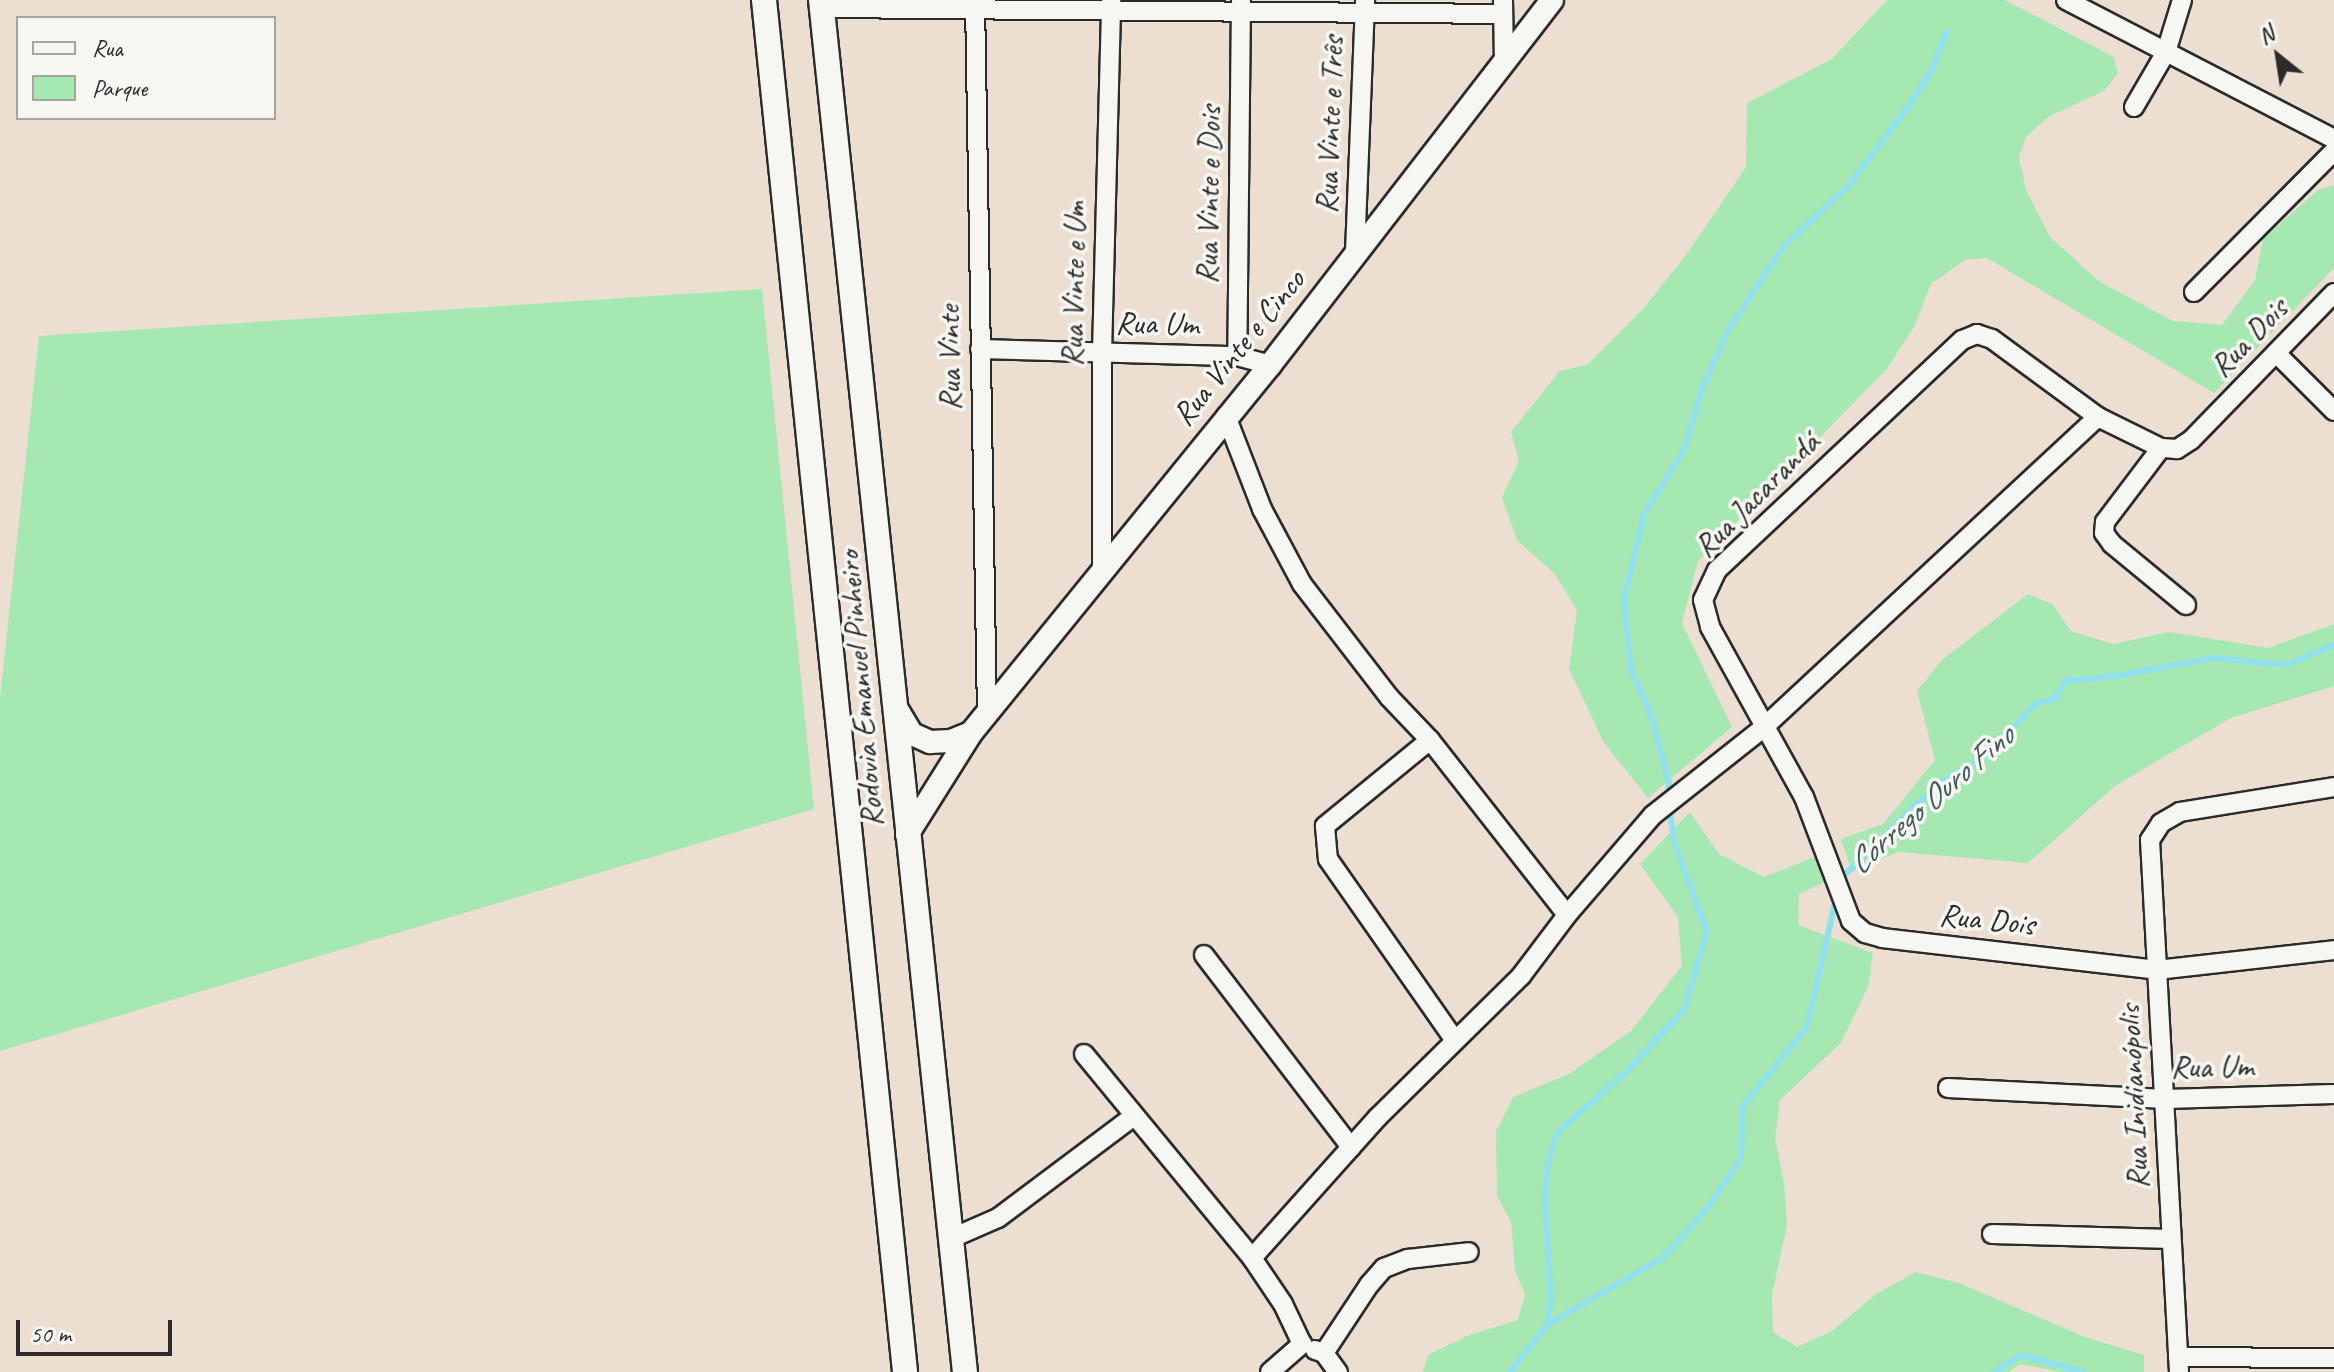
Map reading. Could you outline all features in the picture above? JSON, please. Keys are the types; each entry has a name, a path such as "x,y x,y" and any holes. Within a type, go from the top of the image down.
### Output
{"main road":[{"name":"Rodovia Emanuel Pinheiro","path":"764,0 905,1372"},
{"name":"Rodovia Emanuel Pinheiro","path":"821,4 898,711 907,835 965,1372"}],"street":[{"name":"Rua Vinte e Cinco","path":"907,835 971,733 1270,365 1552,0"},
{"path":"2066,0 2334,139"},
{"path":"2134,107 2166,52 2182,0"},
{"path":"821,4 1503,7 1504,64"},
{"name":"Rua Vinte","path":"975,5 987,716"},
{"name":"Rua Vinte e Um","path":"1102,569 1102,353 1111,5"},
{"name":"Rua Vinte e Dois","path":"1237,356 1241,6"},
{"name":"Rua Vinte e Três","path":"1355,252 1365,6"},
{"path":"2194,292 2334,151"},
{"name":"Rua Dois","path":"2161,448 2177,449 2191,440 2334,293"},
{"name":"Rua Jacarandá","path":"1763,728 1710,627 1703,600 1717,570 1962,340 1977,334 1992,339 2098,417"},
{"name":"Rua Um","path":"980,349 1237,356"},
{"path":"2276,353 2334,411"},
{"path":"1237,356 1270,365"},
{"path":"1226,416 1262,509 1302,584 1389,697 1430,740 1567,915"},
{"path":"1252,1258 1351,1147 1454,1039 1521,976 1567,915 1653,815 1763,728 2098,417 2161,448 2105,522 2104,533 2112,544 2186,605"},
{"path":"898,711 912,734 930,742 951,741 971,733"},
{"name":"Rua Dois","path":"1763,728 1804,797 1851,921 1865,933 1882,938 2157,970 2334,950"},
{"path":"1430,740 1325,826 1328,859 1454,1039"},
{"name":"Rua Inidianópolis","path":"2179,1364 2150,840 2161,823 2180,812 2334,787"},
{"path":"1204,955 1351,1147"},
{"path":"1084,1054 1252,1258 1283,1304 1302,1344 1324,1353 1338,1372"},
{"name":"Rua Um","path":"1948,1088 2166,1099 2334,1094"},
{"path":"952,1238 998,1218 1134,1116"},
{"path":"1992,1234 2171,1239"},
{"path":"1324,1353 1369,1285 1384,1268 1408,1259 1469,1252"},
{"path":"1270,1372 1302,1344"},
{"path":"2179,1364 2334,1358"}],"green space":[{"path":"1887,0 2005,0 2114,57 2118,73 2104,91 2048,117 2026,137 2019,157 2026,190 2050,237 2100,282 2173,321 2222,325 2255,280 2263,239 2318,190 2334,185 2334,268 2214,393 1987,258 1965,260 1931,284 1915,325 1887,369 1698,561 1682,623 1732,727 1648,798 1604,743 1569,669 1577,611 1555,574 1517,540 1502,497 1519,461 1511,432 1560,371 1587,365 1644,308 1686,255 1746,167 1747,103 1832,59"},
{"path":"762,289 814,809 0,1051 0,698 39,336"},
{"path":"2028,594 2052,604 2071,631 2113,644 2169,632 2268,648 2334,624 2334,686 2231,718 2114,787 2028,863 1898,852 1852,872 1841,839 1883,824 1935,760 1917,691 1942,660"},
{"path":"1690,812 1719,854 1764,877 1817,856 1827,881 1799,894 1798,925 1873,953 1868,987 1841,1043 1780,1100 1775,1138 1784,1183 1787,1225 1772,1295 1773,1332 1797,1347 1832,1331 1876,1294 1916,1272 1959,1283 2085,1337 2144,1355 2144,1372 2060,1372 2021,1364 2008,1372 1423,1372 1428,1355 1467,1336 1518,1320 1525,1294 1515,1271 1511,1222 1497,1195 1496,1131 1513,1097 1569,1074 1631,1031 1682,966 1678,917 1640,864"}],"waterway":[{"path":"1547,1325 1551,1300 1545,1198 1548,1161 1558,1132 1628,1070 1684,1010 1707,932 1675,845 1668,801 1669,783 1652,718 1631,669 1624,600 1644,514 1683,452 1702,390 1727,332 1783,247 1849,185 1909,106 1931,71 1947,32"},
{"name":"Córrego Ouro Fino","path":"1840,879 1940,782 1982,759 2037,703 2055,699 2065,681 2115,676 2214,658 2286,665 2334,645"},
{"name":"Córrego Ouro Fino","path":"1510,1372 1547,1325 1664,1257 1706,1210 1741,1159 1743,1106 1807,1027 1836,898"},
{"path":"1994,1372 2021,1355 2084,1372"}]}
